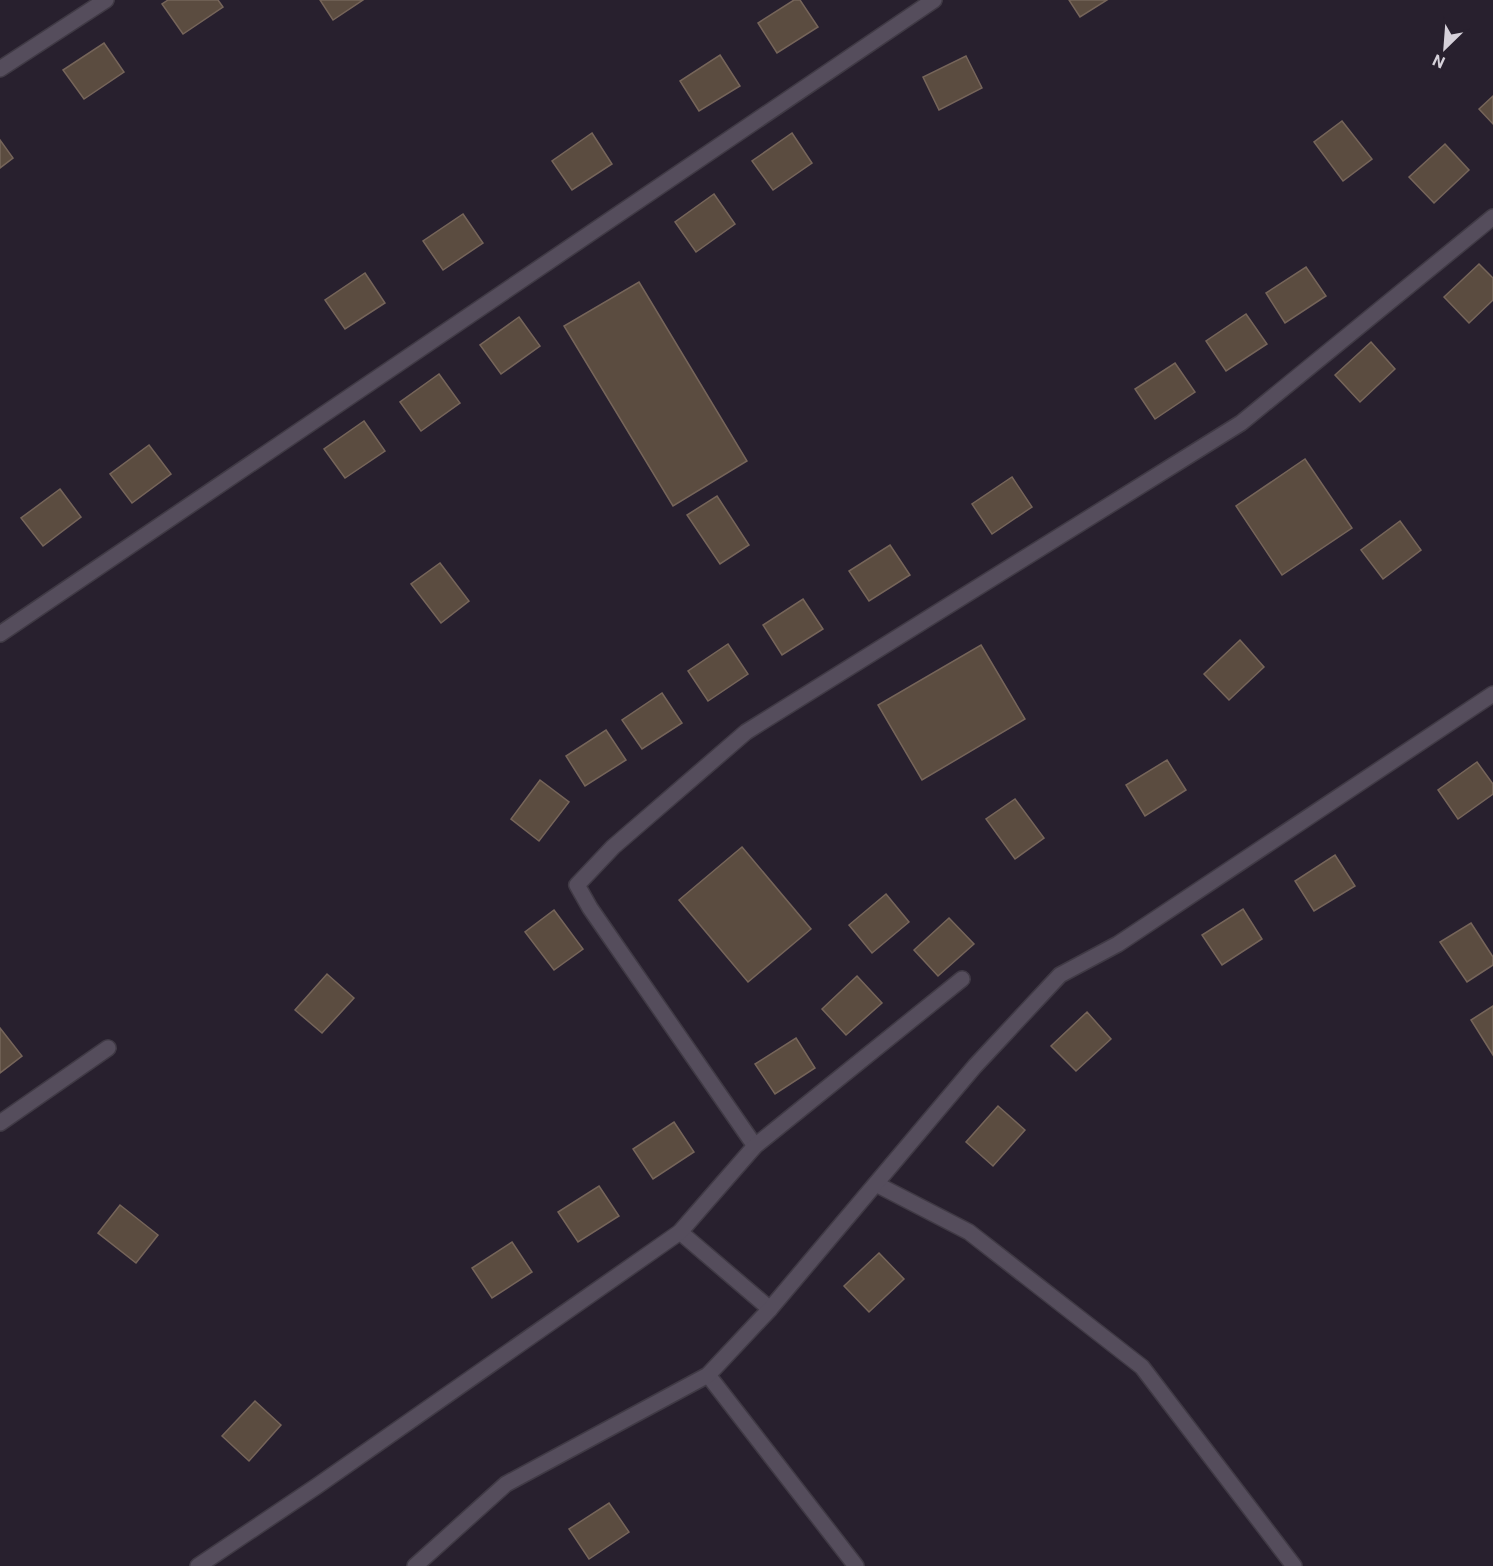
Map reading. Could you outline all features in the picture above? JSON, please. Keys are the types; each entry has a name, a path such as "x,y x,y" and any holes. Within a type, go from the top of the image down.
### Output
{"street":[{"path":"0,69 106,0"},
{"path":"0,634 934,0"},
{"path":"755,1146 590,908 577,885 613,847 746,732 1241,423 1493,217"},
{"path":"415,1566 506,1484 708,1375 770,1309 975,1066 1060,975 1118,944 1493,694"},
{"path":"198,1566 317,1486 680,1232 755,1146 962,979"},
{"path":"0,1123 108,1048"},
{"path":"876,1184 969,1232 1142,1367 1294,1566"},
{"path":"680,1232 770,1309"},
{"path":"708,1375 856,1566"}],"building":[{"path":"168,0 218,0 223,7 183,34 162,4"},
{"path":"320,0 363,0 333,20"},
{"path":"794,0 800,0 818,27 777,53 758,23"},
{"path":"1069,0 1107,0 1080,17"},
{"path":"104,43 124,72 84,99 63,70"},
{"path":"720,55 740,86 699,111 680,81"},
{"path":"966,56 982,88 939,110 923,77"},
{"path":"1493,96 1493,124 1479,109"},
{"path":"1342,121 1372,159 1343,181 1314,142"},
{"path":"592,133 612,164 572,190 552,161"},
{"path":"792,133 812,163 773,190 752,161"},
{"path":"0,140 13,158 0,168"},
{"path":"1445,144 1469,170 1434,203 1409,177"},
{"path":"714,194 735,224 696,252 675,222"},
{"path":"463,214 483,243 443,270 423,241"},
{"path":"1479,264 1493,278 1493,300 1469,323 1444,297"},
{"path":"1306,267 1326,296 1285,323 1266,293"},
{"path":"365,273 385,303 345,329 325,300"},
{"path":"639,282 747,461 673,506 564,326"},
{"path":"1246,314 1267,344 1226,371 1206,341"},
{"path":"519,317 540,346 501,374 480,345"},
{"path":"1371,342 1395,369 1360,402 1335,375"},
{"path":"1175,363 1195,392 1155,419 1135,389"},
{"path":"439,374 460,403 421,431 400,402"},
{"path":"364,421 385,451 345,478 324,449"},
{"path":"149,445 171,474 132,503 110,474"},
{"path":"1305,459 1352,528 1282,575 1236,506"},
{"path":"1012,477 1032,507 992,534 972,504"},
{"path":"60,489 81,517 43,546 21,518"},
{"path":"717,496 749,545 720,564 687,515"},
{"path":"1400,521 1421,550 1383,579 1361,550"},
{"path":"890,545 910,575 869,601 849,571"},
{"path":"440,563 469,601 441,623 411,584"},
{"path":"803,599 823,629 782,655 763,625"},
{"path":"1240,640 1264,667 1229,700 1204,674"},
{"path":"728,644 748,674 708,701 688,671"},
{"path":"981,645 1025,719 922,780 878,705"},
{"path":"662,693 682,723 642,749 622,720"},
{"path":"606,730 626,760 585,786 566,756"},
{"path":"1167,760 1186,790 1145,816 1126,785"},
{"path":"1477,762 1493,784 1493,794 1458,819 1438,790"},
{"path":"540,780 569,802 539,841 511,819"},
{"path":"1015,799 1044,838 1015,859 986,819"},
{"path":"742,847 811,929 748,982 679,900"},
{"path":"1335,855 1355,886 1314,911 1295,881"},
{"path":"886,894 909,922 872,953 849,925"},
{"path":"1243,909 1262,939 1222,965 1202,935"},
{"path":"554,910 583,949 554,970 525,932"},
{"path":"949,918 974,944 938,976 914,950"},
{"path":"1471,923 1493,957 1493,965 1467,982 1440,942"},
{"path":"327,974 354,998 322,1033 295,1010"},
{"path":"857,976 882,1003 846,1035 822,1009"},
{"path":"1493,1006 1493,1055 1471,1020"},
{"path":"1087,1012 1111,1039 1076,1071 1051,1046"},
{"path":"0,1028 22,1056 0,1073"},
{"path":"796,1038 815,1068 775,1094 755,1064"},
{"path":"998,1106 1025,1130 993,1166 966,1142"},
{"path":"674,1122 694,1152 653,1179 633,1149"},
{"path":"599,1186 619,1216 578,1242 558,1212"},
{"path":"120,1205 158,1235 136,1263 98,1233"},
{"path":"512,1242 532,1272 492,1298 472,1268"},
{"path":"879,1253 904,1279 869,1312 844,1286"},
{"path":"255,1401 281,1425 249,1461 222,1436"},
{"path":"609,1503 629,1532 589,1559 569,1529"}]}
